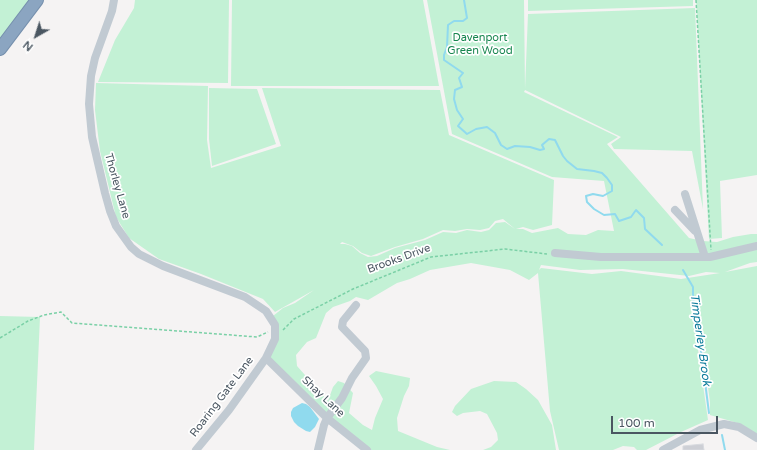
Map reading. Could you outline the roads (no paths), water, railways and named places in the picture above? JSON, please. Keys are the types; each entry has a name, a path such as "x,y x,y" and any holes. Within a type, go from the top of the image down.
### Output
{"highway":[{"path":"0,49 37,0"}],"street":[{"name":"Thorley Lane","path":"114,0 112,11 95,58 91,76 89,104 92,137 105,193 116,226 131,247 139,254 163,266 245,297 266,311 276,328 275,339 266,358"},
{"path":"684,194 697,232 708,257"},
{"path":"675,210 697,232"},
{"path":"556,253 601,257 708,257 757,246"},
{"path":"318,450 327,418 342,398 352,378 366,358 365,351 342,327 343,321 356,305"},
{"name":"Shay Lane","path":"266,358 327,418 367,450"},
{"name":"Roaring Gate Lane","path":"196,450 229,410 266,358"},
{"path":"663,450 700,430 724,424 739,427 757,438"}],"water":[{"path":"302,403 310,407 319,419 315,427 310,432 298,426 291,416 293,408"}],"waterway":[{"name":"Timperley Brook","path":"464,0 467,18 463,21 454,21 448,25 447,47 444,55 444,60 463,73 459,78 462,87 455,90 454,99 457,110 463,119 458,126 467,134 476,129 487,127 495,133 501,145 507,149 515,146 530,147 540,150 544,149 542,145 549,139 555,140 563,156 577,169 602,173 612,185 612,191 603,196 593,194 586,196 587,202 594,209 604,215 615,214 619,221 631,217 636,210 644,218 645,229 662,245"},
{"name":"Timperley Brook","path":"683,270 693,287 693,297 709,413"},
{"name":"Timperley Brook","path":"722,435 725,450"}],"park label":[{"name":"Davenport Green Wood","path":"480,44"}]}
